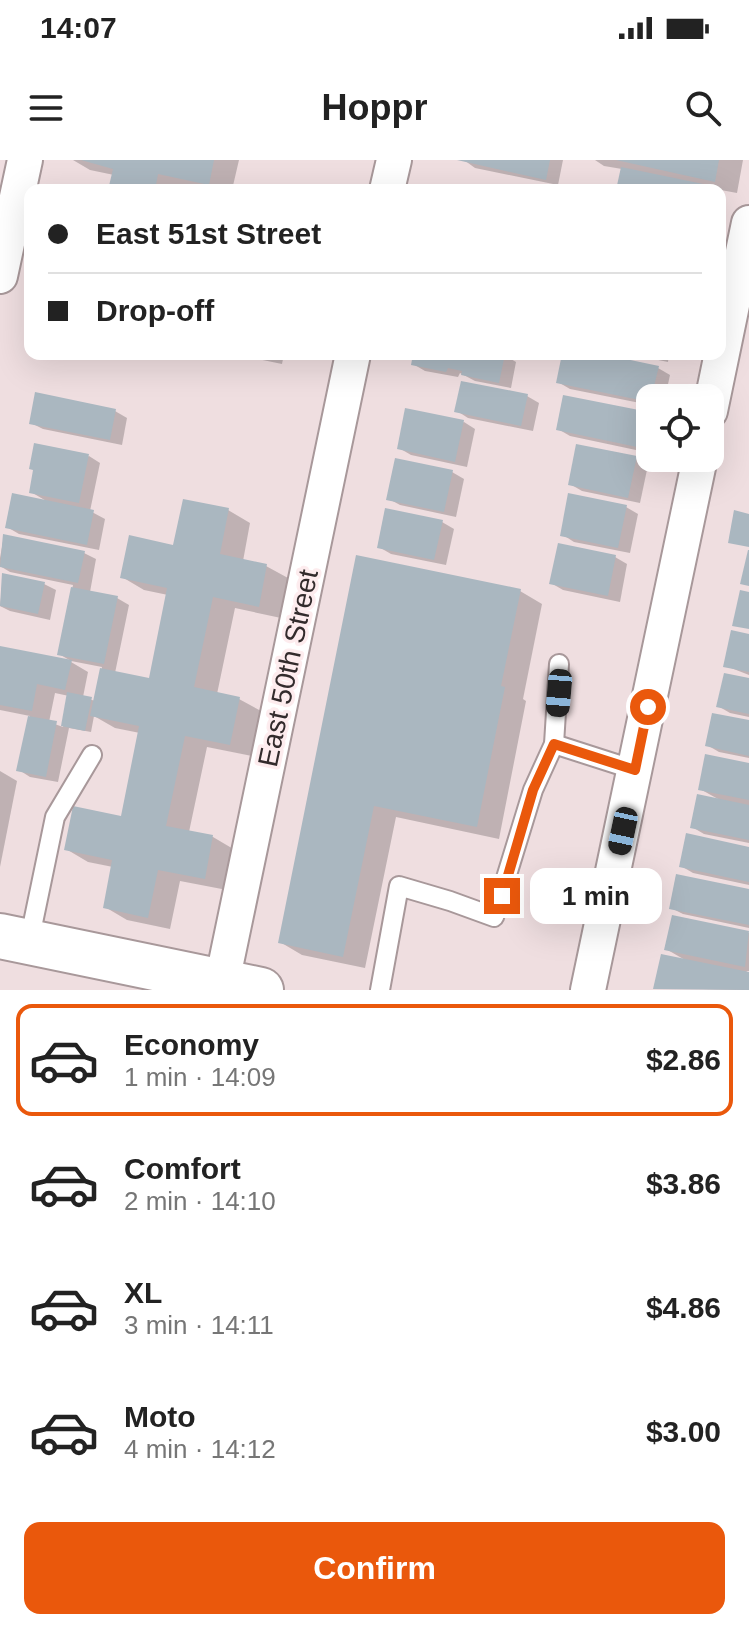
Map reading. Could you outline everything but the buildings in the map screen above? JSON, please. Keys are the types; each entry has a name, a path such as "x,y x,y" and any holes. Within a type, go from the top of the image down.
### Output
{"main road":[{"path":"14,939 241,986"}],"street":[{"path":"0,276 25,160"},
{"path":"388,184 394,160"},
{"path":"726,334 749,223"},
{"name":"East 50th Street","path":"241,986 352,360"},
{"path":"716,384 721,360"},
{"path":"588,990 697,472"}],"lane":[{"path":"380,990 399,886 494,917 533,790 554,744 559,664"},
{"path":"554,744 635,770"},
{"path":"14,939 55,817 92,755"}],"route":[{"path":"502,896 533,790 554,744 635,770 648,707"}]}
